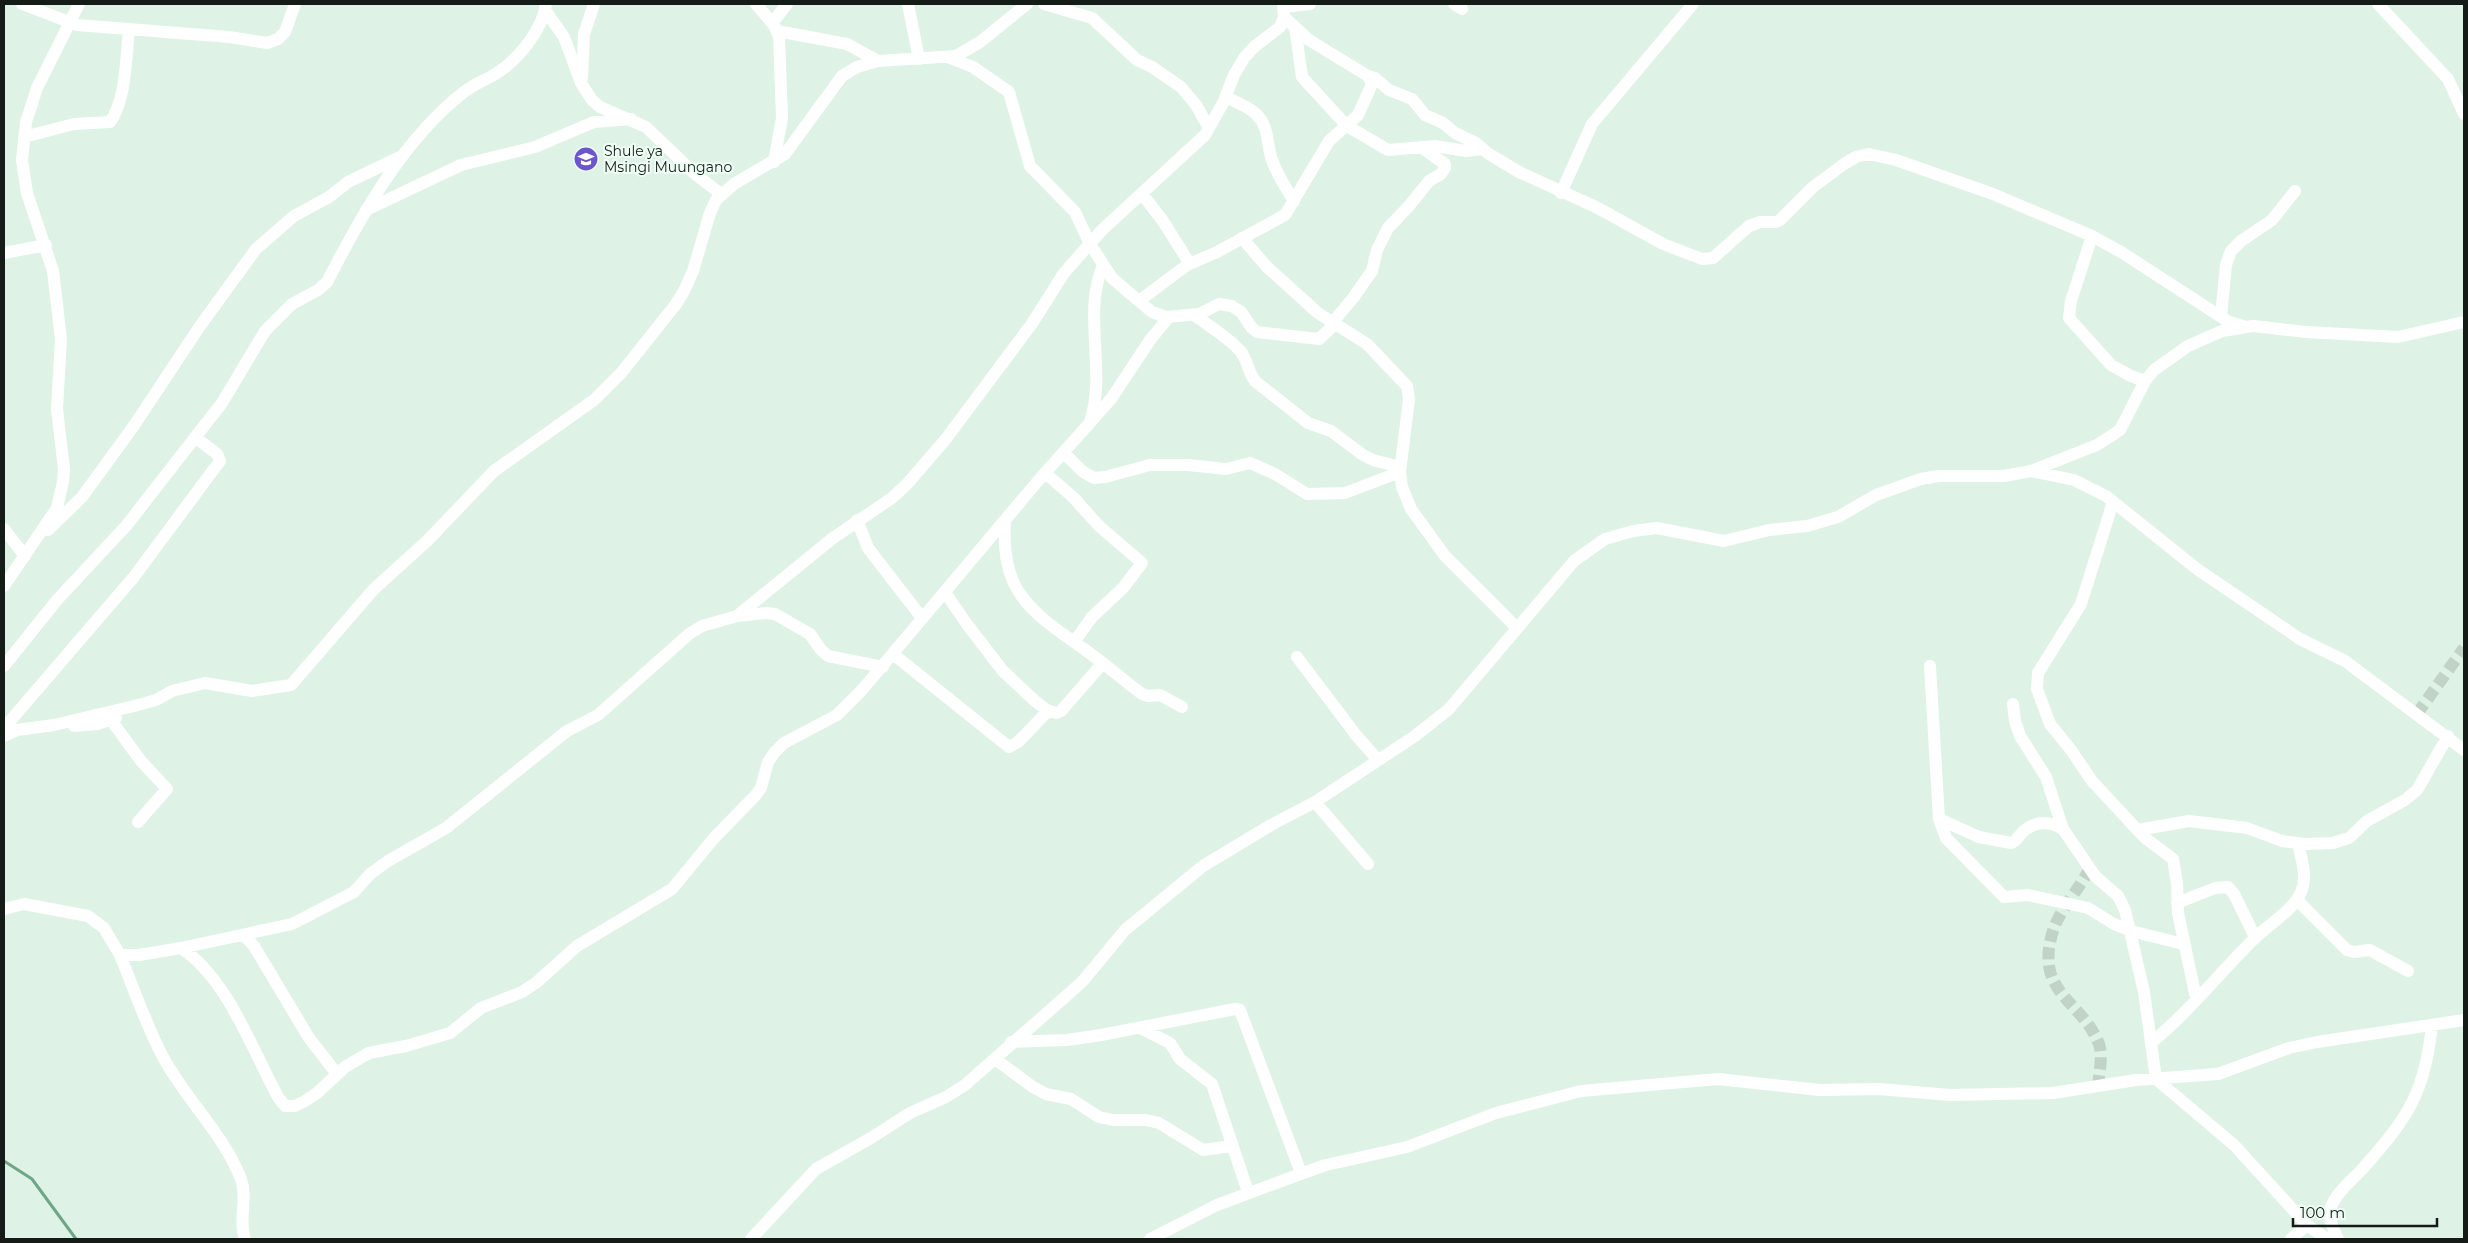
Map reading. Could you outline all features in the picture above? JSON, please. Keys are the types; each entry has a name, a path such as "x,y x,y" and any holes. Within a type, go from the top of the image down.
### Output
{"street":[{"path":"22,4 69,22 129,30 229,37 267,43 278,39 285,32 296,4"},
{"path":"4,586 57,508 64,469 58,417 61,339 59,315 53,271 46,245 32,208 22,160 24,137 37,88 79,4"},
{"path":"581,83 584,34 594,4"},
{"path":"756,4 775,27 781,56 782,118 774,162"},
{"path":"775,27 787,4"},
{"path":"908,4 919,59"},
{"path":"950,58 974,46 1027,4"},
{"path":"1044,4 1092,18 1137,60 1152,67 1181,87 1196,105 1209,128"},
{"path":"1283,9 1310,4"},
{"path":"1561,193 1592,124 1693,4"},
{"path":"2378,4 2448,78 2464,114"},
{"path":"546,7 564,37 581,83 592,100 600,107 646,127 694,174 721,194"},
{"path":"4,666 58,600 126,526 222,404 264,331 292,304 318,290 327,282 385,178 457,97 505,67 534,35 546,7"},
{"path":"1283,9 1295,27 1310,40 1368,76 1376,78 1387,89 1412,99 1424,115 1441,121 1455,133 1519,172 1561,193 1598,208 1663,244 1688,254 1709,259 1713,258 1749,226 1760,222 1776,222 1780,220 1813,187 1844,164 1861,155 1869,154 1896,160 1993,194 2092,236 2121,252 2221,317 2244,326"},
{"path":"737,616 857,520 892,498 923,467 1032,325 1064,273 1090,244 1198,142 1209,128 1244,58 1254,47 1279,28 1283,9"},
{"path":"775,27 847,44 878,61"},
{"path":"1295,27 1302,77 1346,126 1385,150 1435,146 1466,151 1483,149"},
{"path":"24,137 74,124 110,122 116,114 120,98 129,30"},
{"path":"4,736 17,730 54,725 134,706 156,700 172,691 205,683 243,691 260,691 291,685 374,589 427,541 494,471 594,400 622,372 676,304 684,290 693,271 710,213 721,194 784,154 842,76 857,67 878,61 950,58 973,67 1009,92 1018,118 1030,166 1073,209 1090,244 1112,278 1152,312 1169,317 1194,315 1219,304 1226,304 1237,308 1257,332 1319,339 1334,323 1368,277 1388,228 1410,206 1429,181 1440,174 1445,168 1445,164 1439,158 1421,147"},
{"path":"1139,301 1190,264 1285,215 1329,141 1358,115 1363,107 1372,84 1368,76"},
{"path":"1226,96 1253,111 1262,121 1268,134 1271,158 1276,171 1294,201"},
{"path":"366,210 461,165 536,147 594,122 631,120"},
{"path":"37,539 82,497 256,249 294,216 329,197 342,185 404,155"},
{"path":"2221,317 2226,266 2231,251 2241,241 2272,220 2295,191"},
{"path":"1142,194 1163,221 1190,264"},
{"path":"2092,236 2071,300 2069,318 2112,365 2131,376 2145,381"},
{"path":"1242,238 1266,267 1334,323 1367,344 1409,390 1407,422 1400,470 1402,487 1411,509 1431,538 1472,586 1516,628"},
{"path":"4,253 46,245"},
{"path":"1088,426 1096,395 1097,358 1094,299 1096,284 1103,265"},
{"path":"1194,315 1236,347 1244,357 1249,373 1255,381 1308,423 1332,431 1363,455 1400,470"},
{"path":"181,948 200,963 232,1008 278,1097 285,1106 295,1106 318,1093 352,1062 370,1053 406,1046 450,1033 481,1008 522,992 544,976 577,946 672,889 714,838 755,796 760,788 768,762 774,752 784,742 837,715 849,705 1045,473 1121,387 1146,345 1169,317"},
{"path":"751,1239 816,1169 871,1138 910,1113 946,1097 965,1085 1011,1042 1082,982 1125,930 1203,866 1271,825 1316,802 1377,759 1421,732 1449,709 1574,561 1590,548 1615,535 1657,528 1718,540 1731,540 1769,530 1807,526 1826,521 1876,495 1938,476 2004,476 2031,471 2115,436 2120,430 2145,381 2160,365 2188,346 2222,331 2244,326 2382,337 2421,333 2464,322"},
{"path":"4,728 133,578 182,509 220,461 217,454 195,438"},
{"path":"1064,453 1082,471 1094,478 1105,477 1150,465 1188,465 1226,469 1250,463 1275,474 1300,491 1311,494 1345,493 1400,470"},
{"path":"2031,471 2074,480 2097,490 2197,568 2300,639 2345,661 2448,736 2464,750"},
{"path":"1045,473 1073,497 1099,526 1142,563 1123,588 1092,617 1074,642"},
{"path":"2114,502 2081,604 2038,673 2037,689 2054,730 2072,750 2092,781 2138,830 2160,851 2173,859 2183,944 2196,998"},
{"path":"857,520 868,548 922,618"},
{"path":"1005,521 1005,554 1013,583 1028,603 1053,629 1074,642 1145,695 1160,695 1182,707"},
{"path":"4,529 25,556"},
{"path":"946,592 966,623 1003,671 1048,711 1060,712 1102,664"},
{"path":"120,955 139,955 181,948 292,924 354,892 370,874 388,861 446,828 567,731 598,715 688,634 702,626 737,616 775,614 810,634 821,650 828,656 883,666"},
{"path":"893,654 1009,747 1018,742 1048,711"},
{"path":"1298,657 1356,736 1377,759"},
{"path":"1930,666 1940,819 1946,838 2004,898 2028,895 2088,908 2114,924 2131,931 2183,944"},
{"path":"2013,704 2015,721 2020,736 2046,777 2063,829 2099,880 2122,903 2131,931 2152,1042 2156,1079 2234,1145 2308,1225 2327,1239"},
{"path":"54,725 76,726 111,720 134,706"},
{"path":"111,720 141,761 167,789 138,822"},
{"path":"2138,830 2183,821 2210,822 2248,828 2282,841 2333,843 2348,838 2367,821 2405,800 2424,781 2448,736"},
{"path":"1316,802 1368,864"},
{"path":"1940,819 1979,837 2004,843 2015,842 2025,830 2047,822 2063,829"},
{"path":"2152,1042 2169,1028 2255,938 2297,900 2302,890 2304,873 2298,843"},
{"path":"2177,903 2215,888 2228,887 2234,894 2255,938"},
{"path":"2297,900 2320,925 2349,950 2370,950 2408,971"},
{"path":"4,908 24,904 88,916 104,928 120,955 163,1057 197,1110 219,1135 241,1180 244,1194 244,1239"},
{"path":"244,935 254,946 309,1038 337,1074"},
{"path":"1011,1042 1067,1040 1235,1009 1240,1010 1301,1174"},
{"path":"1150,1239 1217,1205 1248,1192 1326,1165 1407,1147 1496,1113 1581,1091 1718,1079 1820,1090 1879,1089 1935,1095 2053,1093 2136,1080 2218,1074 2269,1055 2317,1042 2464,1020"},
{"path":"2338,1239 2330,1214 2333,1202 2385,1143 2410,1108 2426,1071 2432,1024"},
{"path":"1140,1028 1170,1043 1180,1059 1212,1084 1248,1192"},
{"path":"995,1059 1033,1087 1046,1094 1071,1099 1099,1117 1113,1120 1146,1120 1159,1123 1203,1150 1232,1146"},
{"path":"2291,1239 2308,1225"}],"waterway":[{"path":"4,1161 32,1179 76,1239"}],"tunnel":[{"path":"2417,714 2464,648"},
{"path":"2090,868 2058,919 2051,938 2048,957 2050,972 2056,985 2092,1030 2099,1044 2101,1059 2098,1086"}],"place":[{"name":"Shule ya Msingi Muungano","path":"586,159"}]}
